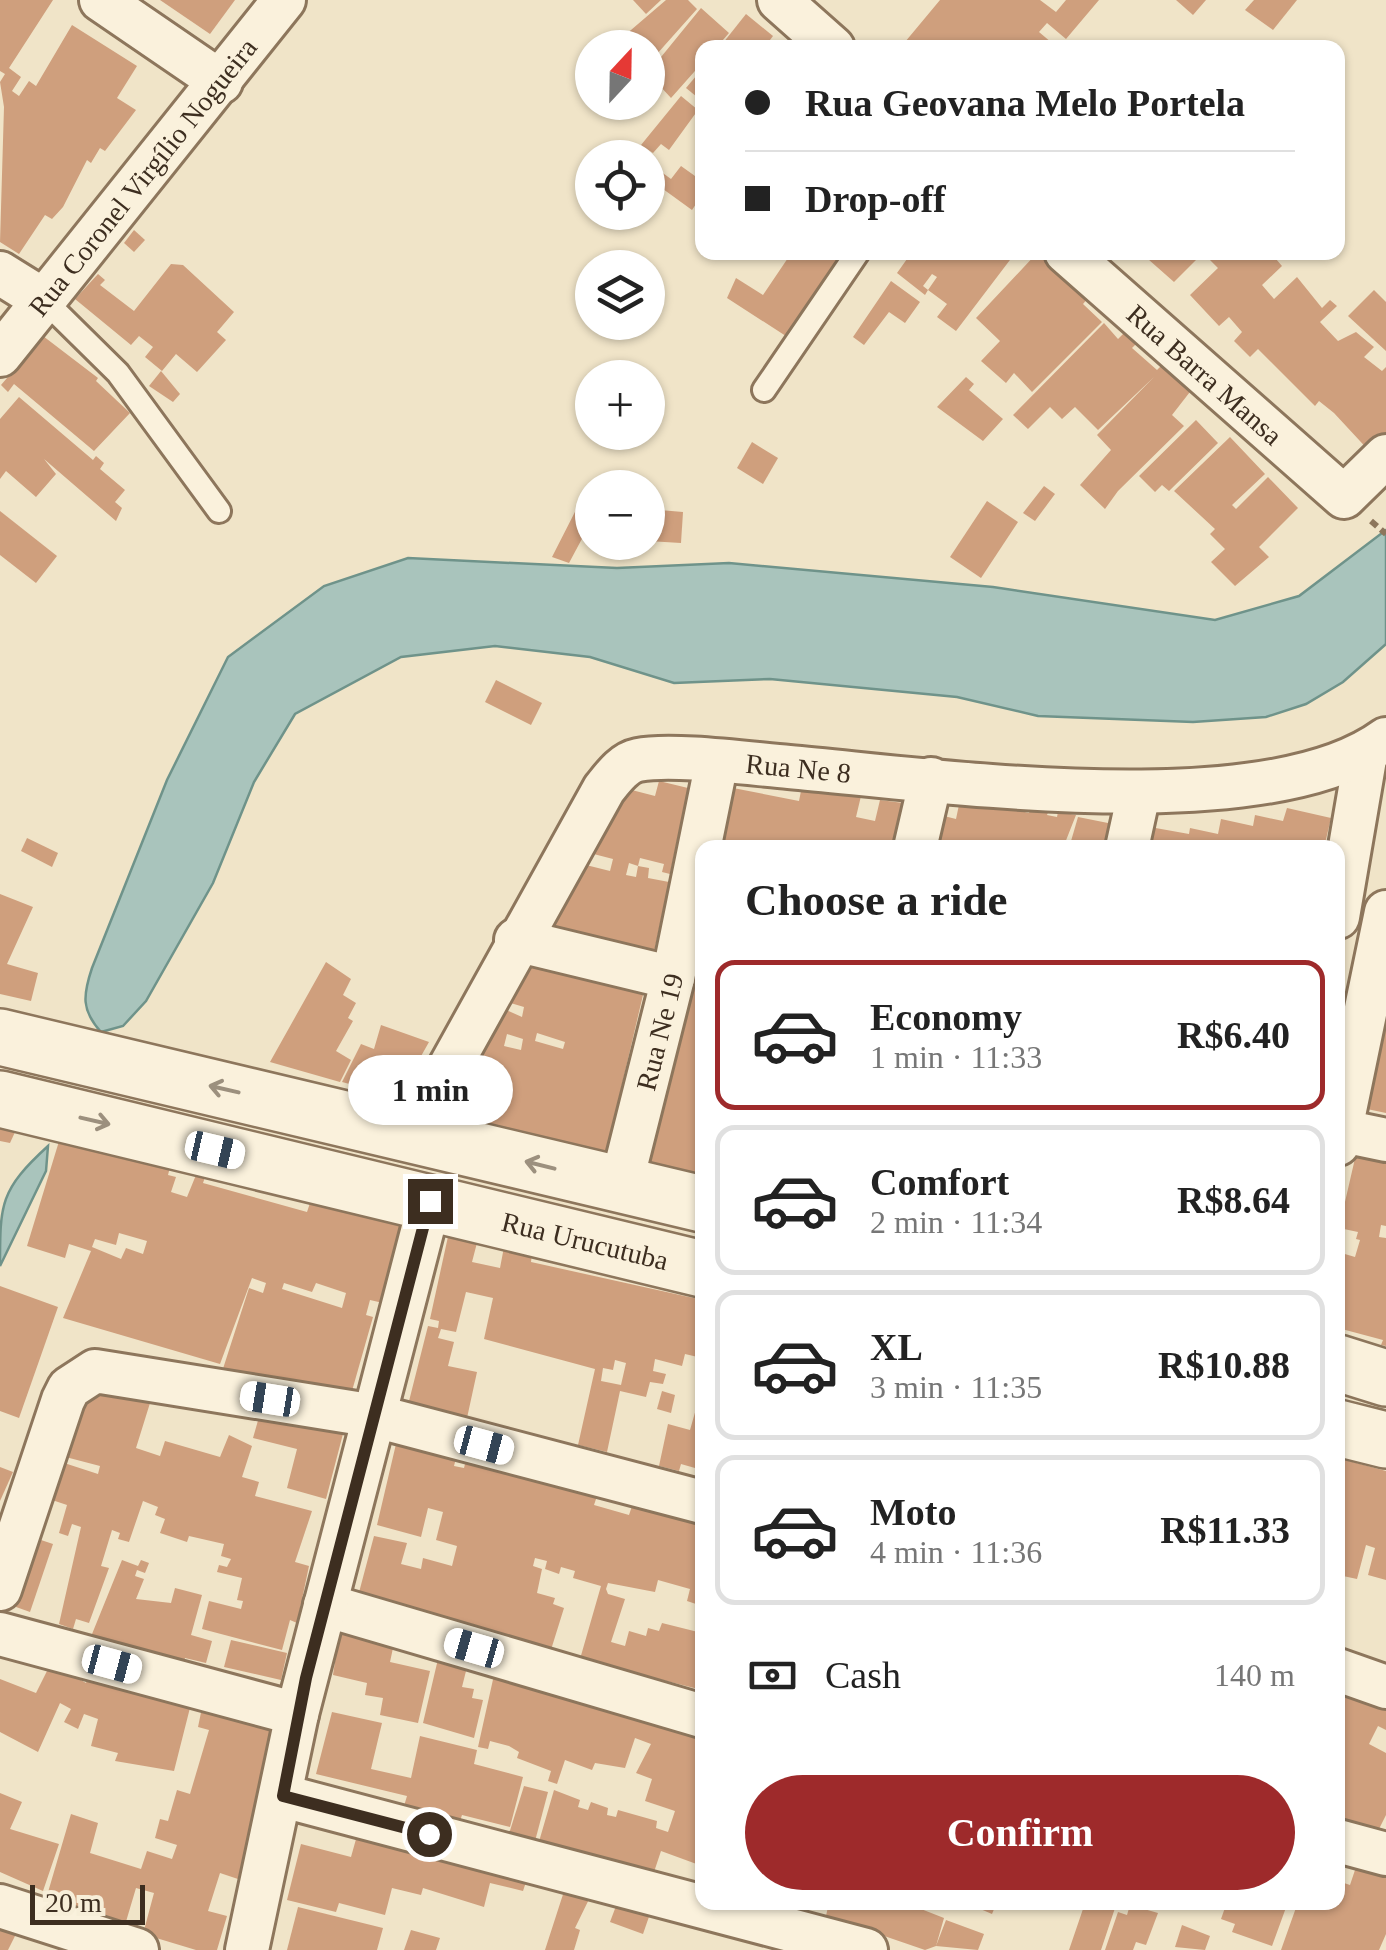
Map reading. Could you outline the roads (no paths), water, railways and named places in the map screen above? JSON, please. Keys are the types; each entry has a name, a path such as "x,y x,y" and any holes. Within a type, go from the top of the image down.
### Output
{"street":[{"path":"101,0 221,82"},
{"name":"Rua Coronel Virgílio Nogueira","path":"0,355 284,0"},
{"path":"779,0 824,40"},
{"name":"Rua Barra Mansa","path":"1075,260 1344,497 1386,456"},
{"path":"0,273 45,301"},
{"path":"1345,886 1376,746"},
{"name":"Rua Ne 8","path":"413,1132 516,940 604,788 620,769 636,760 717,761 1138,793 1271,780 1376,746"},
{"name":"Rua Ne 19","path":"701,840 717,761"},
{"path":"917,840 931,779"},
{"path":"1129,840 1138,793"},
{"name":"Rua Ne 19","path":"621,1186 673,978 695,870"},
{"path":"1345,917 1385,920 1345,1106"},
{"path":"516,940 673,978"},
{"path":"0,1037 413,1132 695,1202"},
{"name":"Rua Urucutuba","path":"0,1099 695,1267"},
{"path":"1345,1135 1386,1140"},
{"path":"247,1950 298,1714 430,1201"},
{"path":"1345,1365 1386,1378"},
{"path":"0,1588 69,1388 95,1371 375,1416 695,1500"},
{"path":"1345,1430 1386,1440"},
{"path":"325,1605 695,1714"},
{"path":"0,1634 298,1714"},
{"path":"1345,1672 1386,1687"},
{"path":"283,1796 695,1905"},
{"path":"1345,1843 1386,1854"},
{"path":"0,1906 137,1950"},
{"path":"715,1910 866,1950"}],"lane":[{"path":"764,390 853,260"},
{"path":"45,301 118,374 219,510"}],"water":[{"path":"1386,530 1386,644 1343,682 1306,704 1266,717 1193,722 1038,716 957,697 770,679 674,683 590,657 495,646 401,657 295,714 254,782 213,883 146,1001 123,1026 101,1032 87,1009 92,968 167,780 228,657 324,586 408,558 617,568 729,563 993,587 1215,620 1299,596"},
{"path":"48,1146 46,1171 0,1266 6,1199 20,1174"}]}
